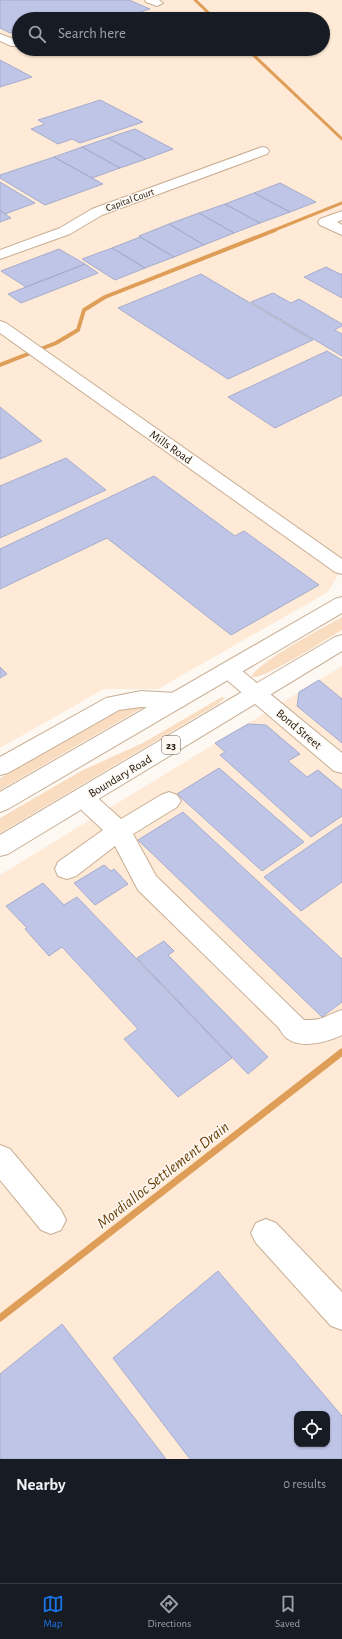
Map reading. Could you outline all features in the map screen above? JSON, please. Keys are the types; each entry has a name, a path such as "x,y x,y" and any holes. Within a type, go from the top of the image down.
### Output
{"street":[{"path":"0,37 12,43"},
{"name":"Capital Court","path":"0,255 65,231 97,212 262,151"},
{"path":"342,215 325,222 342,231"},
{"name":"Mills Road","path":"0,326 342,568"},
{"path":"0,803 342,604"},
{"name":"Boundary Road","path":"0,847 342,642"},
{"name":"Bond Street","path":"228,670 342,765"},
{"path":"0,767 108,706 124,701 176,701"},
{"path":"83,798 119,831 147,883 287,1019 297,1031 318,1033 336,1025 342,1020"},
{"path":"67,869 119,831 169,801"},
{"path":"0,1158 51,1220"},
{"path":"266,1233 342,1316"}],"shaded area":[{"path":"0,0 342,0 342,568 328,592 158,689 104,689 0,748"},
{"path":"342,617 342,630 281,666 251,677 256,671 278,654"},
{"path":"342,666 342,1459 0,1459 0,875"},
{"path":"222,697 225,698 218,704 0,833 0,818 83,770 143,743"},
{"path":"146,706 0,790 0,778 120,710 127,707"}],"building":[{"path":"0,0 129,0 150,9 140,12 12,12 12,32 10,33 0,28"},
{"path":"0,60 32,77 0,87"},
{"path":"100,100 143,122 80,143 72,139 58,144 31,129 45,124 38,120"},
{"path":"135,129 173,149 146,159 108,138"},
{"path":"108,138 146,159 120,168 82,147"},
{"path":"82,147 120,168 92,178 54,157"},
{"path":"54,157 103,184 45,205 0,178 0,175"},
{"path":"0,182 35,203 5,214 0,210"},
{"path":"280,183 316,202 290,212 254,193"},
{"path":"254,193 290,212 260,223 225,204"},
{"path":"225,204 260,223 234,233 199,213"},
{"path":"0,210 5,214 11,218 0,222"},
{"path":"199,213 234,233 204,245 169,224"},
{"path":"169,224 204,245 174,257 139,236"},
{"path":"140,237 174,257 145,268 112,248"},
{"path":"112,248 145,268 115,280 82,259"},
{"path":"59,249 85,264 26,287 1,271"},
{"path":"85,264 98,273 21,303 8,294"},
{"path":"326,267 342,274 342,298 304,277"},
{"path":"201,274 313,340 228,379 118,308"},
{"path":"273,293 291,303 299,299 342,324 342,326 334,330 342,334 342,356 251,302"},
{"path":"327,351 342,360 342,395 275,428 228,397"},
{"path":"0,407 42,441 0,459"},
{"path":"66,458 106,490 0,538 0,486"},
{"path":"154,476 235,536 244,531 319,585 231,635 107,538 0,589 0,549"},
{"path":"0,667 7,674 0,678"},
{"path":"319,680 342,699 342,743 297,706 299,692"},
{"path":"248,724 266,725 300,754 288,761 307,777 318,770 342,790 342,816 311,837 220,755 225,752 215,743"},
{"path":"219,768 304,842 262,871 177,794"},
{"path":"183,812 342,959 342,1002 322,1017 138,840"},
{"path":"342,824 342,882 301,911 264,877"},
{"path":"104,865 111,871 114,869 128,884 95,905 74,883"},
{"path":"43,883 64,905 77,897 232,1058 178,1097 124,1039 138,1029 62,947 49,956 25,929 27,928 6,906"},
{"path":"164,941 174,951 168,955 268,1057 248,1074 137,958"},
{"path":"218,1271 342,1416 342,1459 190,1459 113,1358"},
{"path":"62,1324 166,1459 0,1459 0,1374"}],"waterway":[{"path":"195,0 208,12"},
{"path":"254,56 342,139"},
{"path":"272,231 342,203"},
{"path":"0,365 56,343 78,330 84,310 105,297 275,230"},
{"name":"Mordialloc Settlement Drain","path":"0,1318 342,1052"}]}
